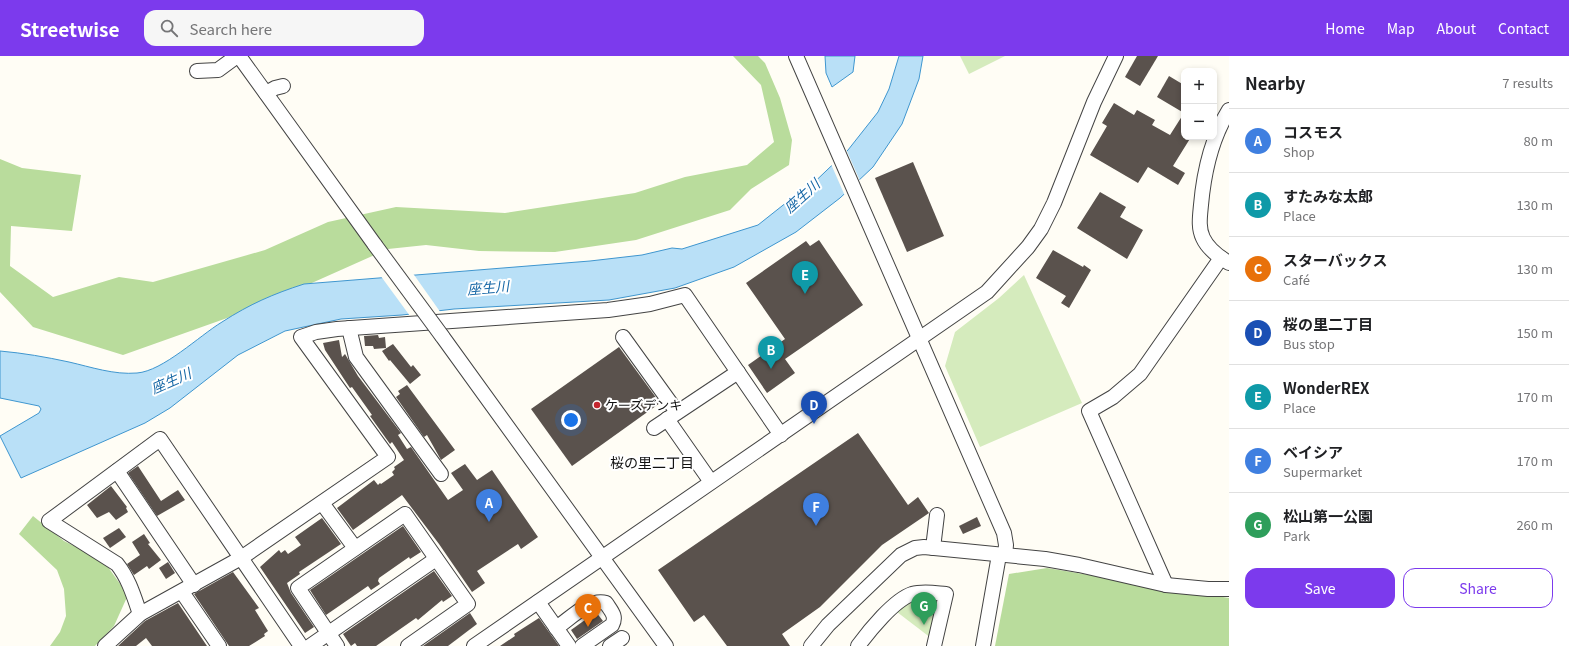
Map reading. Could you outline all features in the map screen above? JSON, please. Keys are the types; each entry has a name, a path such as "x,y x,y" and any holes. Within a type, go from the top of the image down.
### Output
{"street":[{"path":"197,71 218,70 238,56 665,644"},
{"path":"796,56 1004,533 1006,545 1002,555 982,646"},
{"path":"474,646 987,292 1028,247 1041,229 1054,203 1102,84 1116,56"},
{"path":"266,93 283,86"},
{"path":"1166,585 1089,411 1113,397 1140,374 1225,260 1207,246 1202,237 1200,217 1205,167 1213,142 1229,110"},
{"path":"105,646 140,614 241,558 388,457 301,338 316,332 349,328 608,310 650,304 685,295 781,434"},
{"path":"349,328 356,357 441,474"},
{"path":"623,337 711,482"},
{"path":"654,428 738,372"},
{"path":"140,614 130,586 117,564 49,521 160,439 301,646"},
{"path":"117,471 194,585"},
{"path":"322,503 355,548"},
{"path":"337,646 298,588 405,514 468,604 408,646"},
{"path":"933,548 937,515"},
{"path":"811,646 828,624 901,555 915,548 933,548 1002,555 1079,565 1166,585 1208,589 1229,588"},
{"path":"310,646 436,559"},
{"path":"182,592 219,646"},
{"path":"858,646 892,608 911,594 929,592 946,594 934,646"},
{"path":"538,602 569,646"},
{"path":"556,628 593,602 606,602 615,617 615,620 612,625 582,646"},
{"path":"610,646 622,638"}],"green space":[{"path":"733,56 758,56 765,63 780,98 792,140 789,165 751,189 730,210 636,240 555,252 479,251 426,245 388,249 258,307 123,355 33,327 0,292 0,159 22,168 81,175 72,231 11,226 10,266 53,297 119,277 153,282 265,250 328,222 396,207 505,213 635,193 685,177 747,165 774,142 761,85"},
{"path":"960,56 1005,56 969,74"},
{"path":"1024,275 1082,403 980,447 945,366 955,332 999,298"},
{"path":"33,516 64,541 103,560 128,595 114,626 95,646 50,646 60,632 66,616 64,589 57,570 19,534"},
{"path":"1047,568 1229,598 1229,646 995,646 1009,574"},
{"path":"926,598 934,600 938,603 931,638 897,612 912,601"}],"water":[{"path":"825,56 855,56 853,72 832,87 826,73"},
{"name":"座生川","path":"899,56 923,56 919,79 902,124 873,167 840,198 796,232 734,267 675,288 609,300 454,309 402,315 341,319 285,331 238,355 170,408 145,423 21,478 0,436 39,413 41,409 39,406 0,398 0,351 52,358 111,372 137,373 147,371 169,360 213,328 242,310 272,296 304,284 590,261 642,255 672,248 682,249 758,225 787,202 804,192 848,150 878,112 889,89"}],"pier":[{"path":"846,149 860,181 845,196 831,164"},
{"path":"412,272 441,313 410,316 380,275"}],"building":[{"path":"1137,56 1158,56 1140,86 1125,77"},
{"path":"1169,76 1181,83 1181,111 1157,97"},
{"path":"1114,103 1134,115 1137,110 1155,120 1152,125 1170,135 1181,118 1181,140 1189,140 1173,166 1185,173 1178,185 1148,167 1138,183 1090,155 1107,126 1102,123"},
{"path":"913,162 944,236 907,252 875,178"},
{"path":"1100,192 1126,207 1120,217 1143,230 1127,259 1077,228"},
{"path":"819,240 863,305 785,359 795,373 767,393 748,365 785,339 746,283 806,241 810,246"},
{"path":"1053,250 1091,270 1069,308 1061,303 1066,296 1036,278"},
{"path":"378,335 379,338 385,337 386,348 374,349 373,346 365,346 364,336"},
{"path":"339,340 342,357 345,354 358,376 401,433 398,435 407,449 411,447 448,500 463,490 451,473 465,464 477,480 492,470 538,537 521,549 518,544 477,571 485,583 472,592 439,544 402,495 353,530 337,508 374,480 378,485 394,475 392,472 395,469 394,467 404,460 392,442 390,444 370,416 372,415 352,387 350,388 325,350 323,343"},
{"path":"393,344 411,367 413,365 421,375 410,384 382,351"},
{"name":"ケーズデンキ","path":"619,347 660,403 572,466 531,409"},
{"path":"407,385 455,450 441,460 427,435 424,437 396,397 400,394 398,391"},
{"path":"858,433 908,505 918,497 929,513 882,545 820,607 782,634 790,646 727,646 704,615 694,622 658,570"},
{"path":"138,466 161,501 178,490 185,500 157,516 128,473"},
{"path":"111,486 127,507 128,512 116,520 109,512 97,518 87,505"},
{"path":"977,517 981,526 963,534 959,526"},
{"path":"322,518 341,544 299,572 300,574 287,583 291,593 314,627 305,633 260,567 279,550 281,553 285,550 288,554 301,545 295,537"},
{"path":"403,526 421,552 410,559 409,557 379,578 378,581 380,584 371,590 368,586 326,615 310,590"},
{"path":"119,528 126,537 110,548 103,538"},
{"path":"144,534 150,543 148,544 161,560 149,569 147,566 134,575 127,564 140,555 132,542"},
{"path":"168,562 175,573 166,579 159,568"},
{"path":"434,571 452,596 443,602 442,600 418,620 416,618 376,646 357,646 355,643 351,646 343,634"},
{"path":"233,572 259,608 255,610 268,631 264,634 265,636 249,646 229,646 194,594"},
{"path":"178,603 207,646 152,646 146,638 136,646 118,646 145,621"},
{"path":"596,612 603,621 577,639 571,630"},
{"path":"470,613 477,624 448,646 423,646"},
{"path":"539,618 559,646 500,646 515,636 514,634"}],"place":[{"name":"WonderREX","path":"805,294"},
{"name":"すたみな太郎","path":"771,369"},
{"name":"ケーズデンキ","path":"597,405"},
{"name":"桜の里二丁目","path":"814,424"},
{"name":"コスモス","path":"489,522"},
{"name":"ベイシア","path":"816,526"},
{"name":"松山第一公園","path":"924,625"},
{"name":"スターバックス","path":"588,627"}],"district":[{"name":"桜の里二丁目","path":"652,463"}]}
